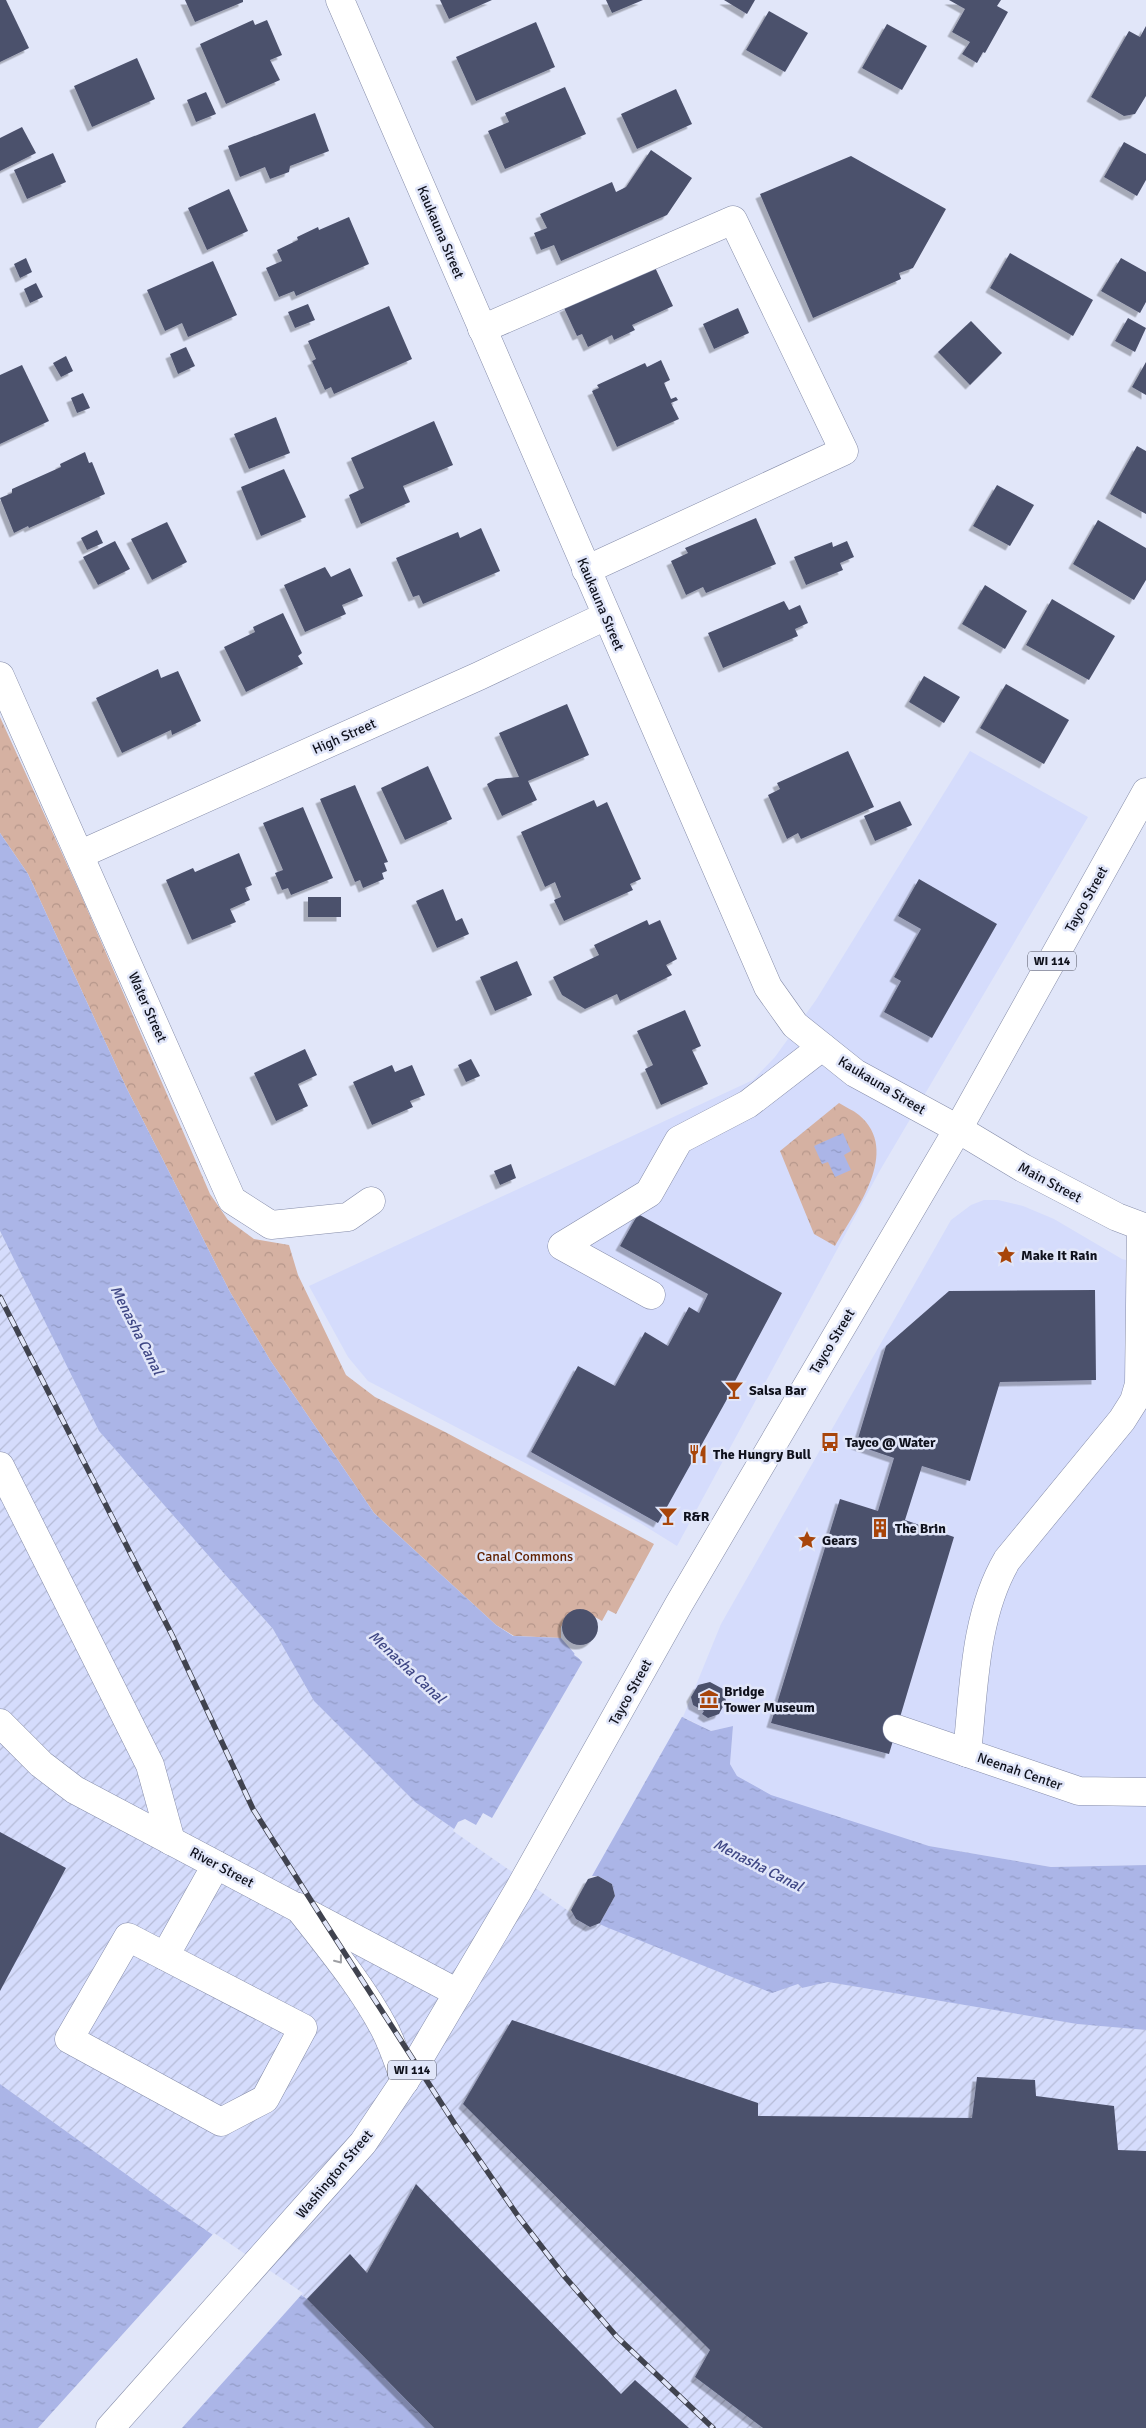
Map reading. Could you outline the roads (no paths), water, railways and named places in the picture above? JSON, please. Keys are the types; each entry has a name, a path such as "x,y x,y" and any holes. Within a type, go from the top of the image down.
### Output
{"street":[{"name":"Kaukauna Street","path":"340,0 768,987 795,1025 855,1072 958,1130"},
{"path":"482,329 733,220 844,451 586,570"},
{"name":"High Street","path":"81,854 479,676 606,616"},
{"name":"Water Street","path":"0,676 81,854 232,1200 270,1225 348,1217 371,1201"},
{"name":"Tayco Street","path":"518,1890 660,1638 958,1130 1146,792"},
{"path":"650,1295 562,1246 649,1193 679,1140 748,1104 822,1047"},
{"name":"Main Street","path":"958,1130 1023,1168 1143,1228"},
{"path":"967,1753 981,1639 998,1575 1008,1560 1110,1436 1134,1401 1139,1384 1143,1228"},
{"path":"0,1466 150,1764 171,1840"},
{"name":"River Street","path":"0,1723 40,1764 75,1790 458,1993"},
{"name":"Neenah Center","path":"897,1729 1079,1791 1146,1792"},
{"path":"164,1956 216,1865"},
{"name":"Washington Street","path":"110,2428 363,2143 405,2081 518,1890"},
{"path":"298,1907 353,1977 368,2001 386,2032 405,2081"},
{"path":"128,1937 164,1956 302,2028 265,2099 221,2122 69,2039 128,1937"}],"water":[{"name":"Menasha Canal","path":"0,833 28,874 126,1087 230,1292 270,1360 374,1513 496,1625 513,1636 561,1638 581,1661 688,1720 711,1731 733,1726 730,1764 737,1776 771,1795 929,1846 1051,1867 1146,1865 1146,2030 1077,2024 828,1982 802,1988 798,1984 772,1993 606,1927 571,1910 415,1802 314,1701 273,1629 99,1431 0,1231"},
{"path":"843,1133 851,1151 844,1155 851,1170 835,1177 828,1162 822,1164 814,1146"},
{"path":"0,2084 172,2207 307,2299 434,2428 0,2428"}],"railway":[{"path":"0,1297 172,1635 253,1809 456,2126 518,2216 565,2277 617,2337 713,2428"}],"place":[{"name":"Make It Rain","path":"1006,1255"},
{"name":"Salsa Bar","path":"734,1390"},
{"name":"Tayco @ Water","path":"830,1442"},
{"name":"The Hungry Bull","path":"698,1454"},
{"name":"R&R","path":"668,1516"},
{"name":"The Brin","path":"880,1528"},
{"name":"Gears","path":"807,1540"},
{"name":"Bridge Tower Museum","path":"709,1699"}],"park label":[{"name":"Canal Commons","path":"525,1556"}]}
